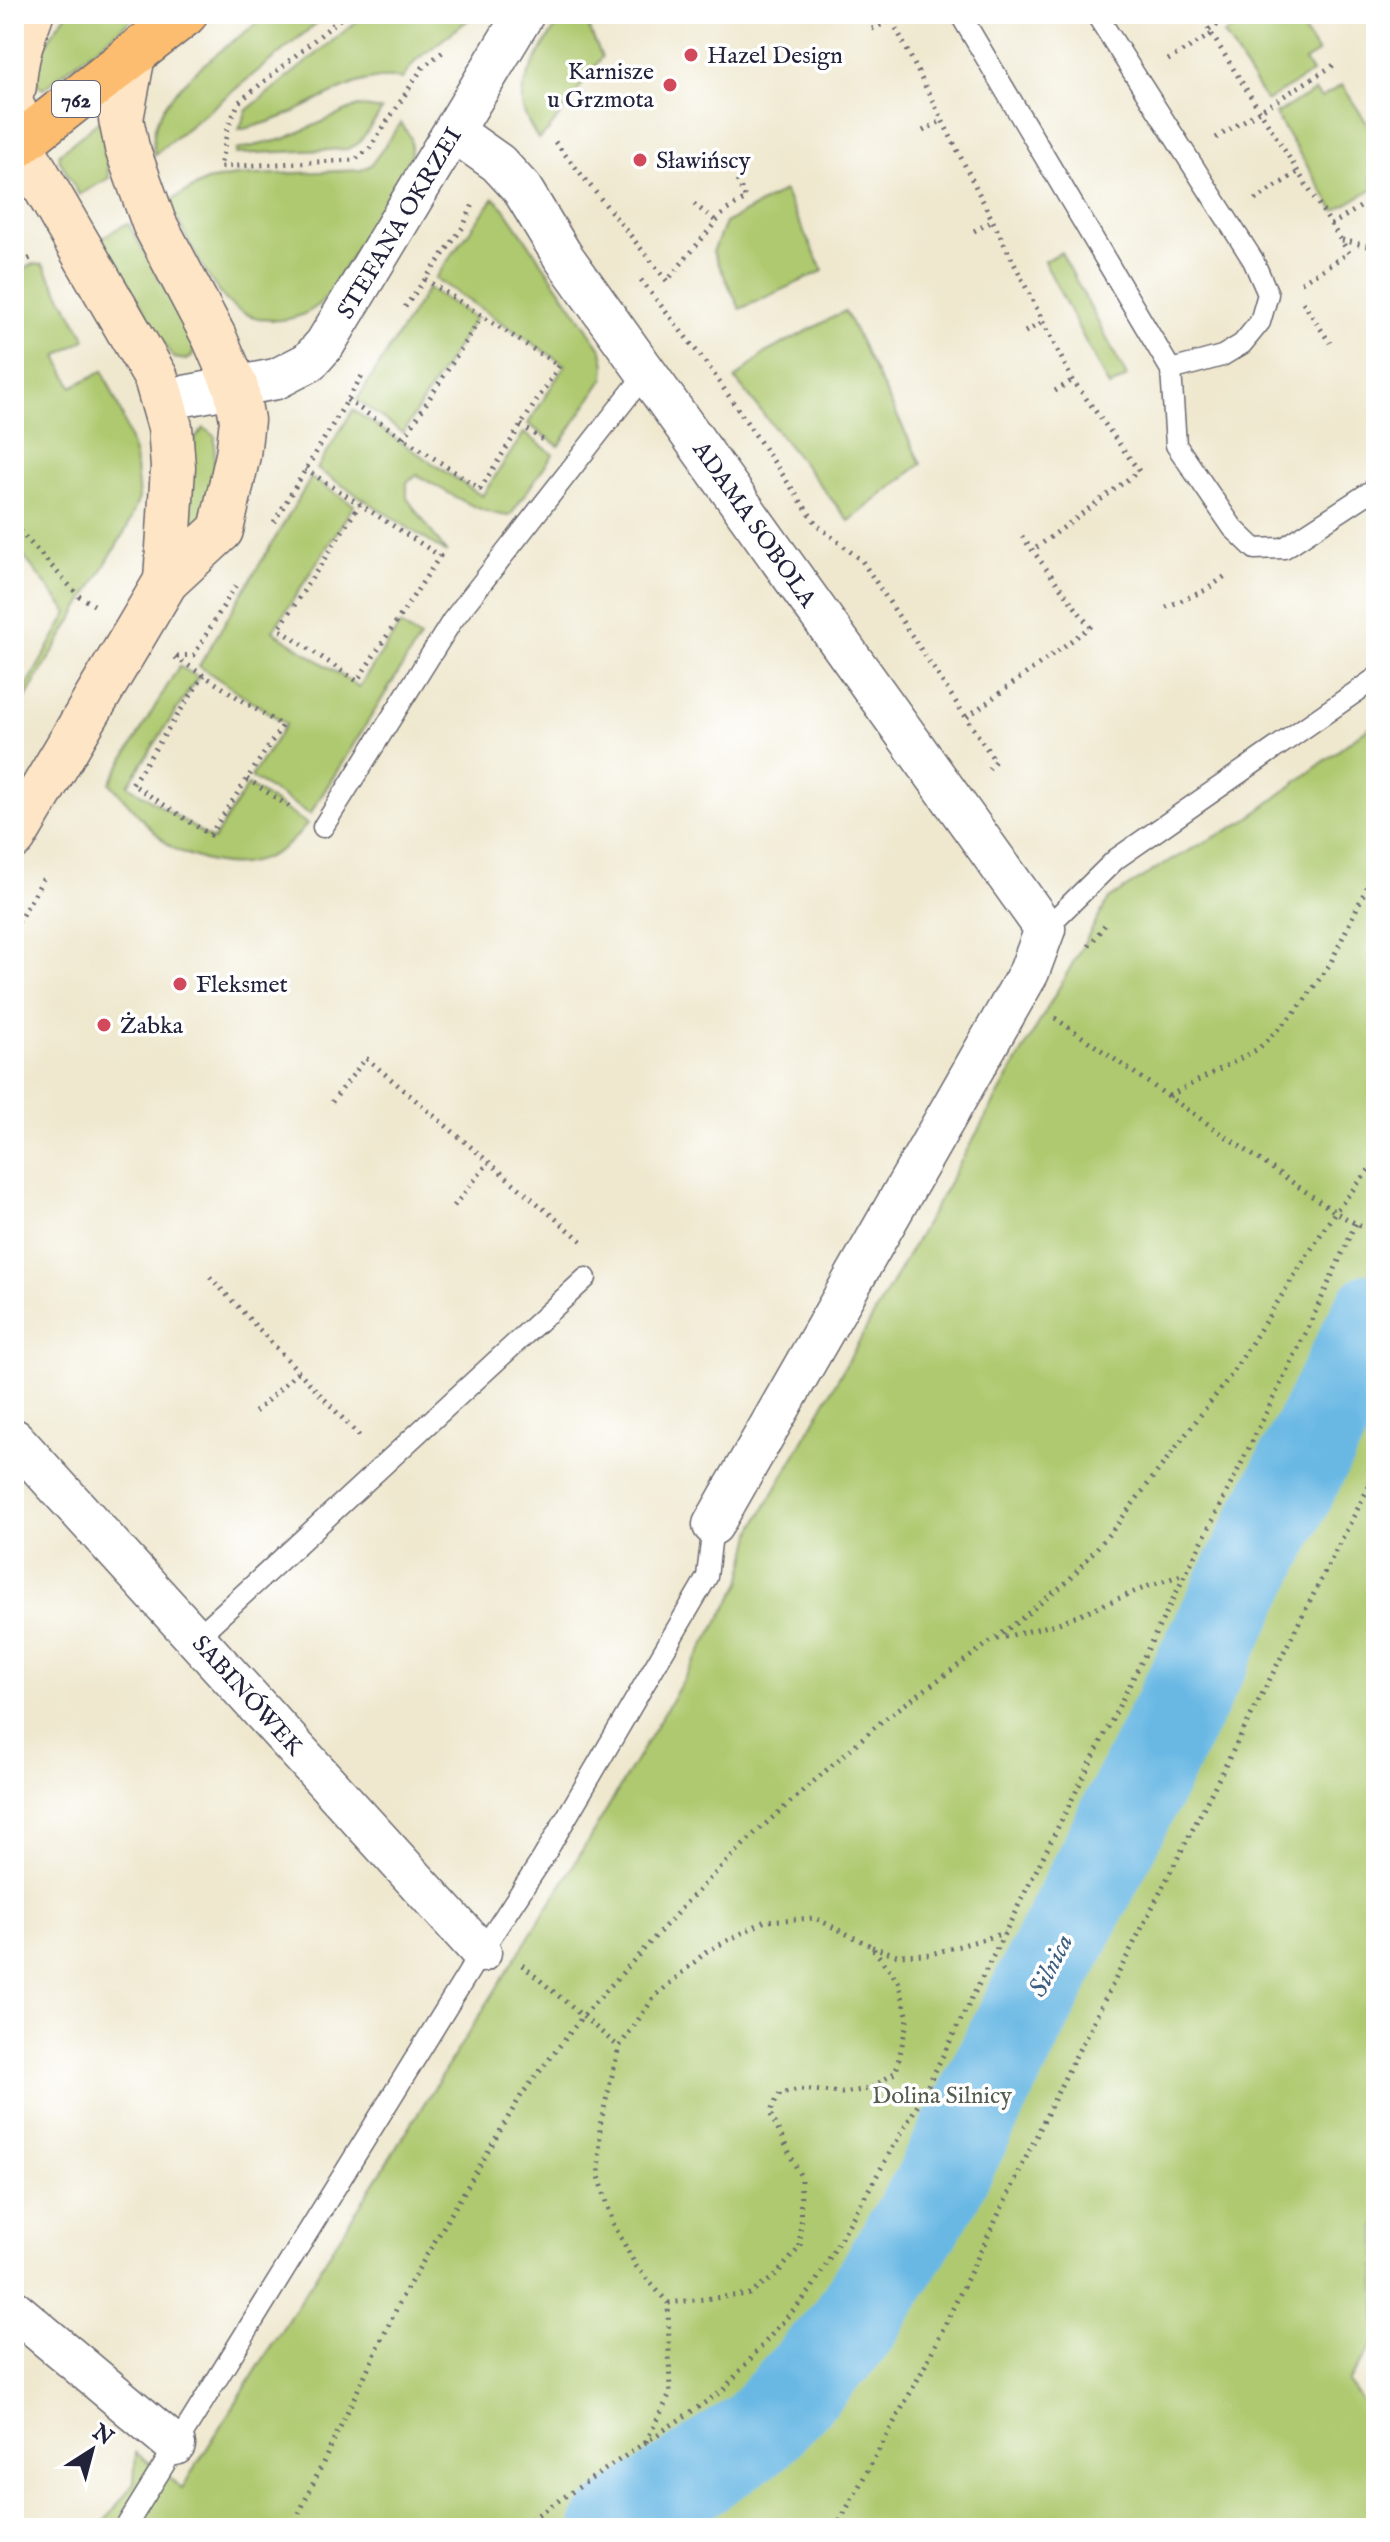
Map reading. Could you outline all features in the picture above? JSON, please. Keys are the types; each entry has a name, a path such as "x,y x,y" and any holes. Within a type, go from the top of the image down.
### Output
{"main road":[{"name":"762","path":"16,134 133,55 185,14"}],"street":[{"path":"14,86 20,43 31,14"},
{"name":"STEFANA OKRZEI","path":"163,400 276,379 309,362 325,344 524,14"},
{"path":"14,837 166,581 221,530 238,455 242,420 236,388 214,337 154,223 127,148 121,119 133,55"},
{"name":"ADAMA SOBOLA","path":"454,132 498,163 522,189 562,255 1045,929"},
{"path":"16,134 156,378 170,427 173,467 166,581"},
{"path":"713,1525 1029,972 1045,929"},
{"name":"SABINÓWEK","path":"14,1439 196,1638 498,1955"},
{"path":"14,2310 175,2445"}],"lane":[{"path":"960,14 1171,370 1176,445 1233,528 1255,549 1284,548 1376,488"},
{"path":"1096,14 1253,260 1268,294 1260,322 1242,344 1222,356 1171,370"},
{"path":"323,827 452,621 646,373"},
{"path":"1045,929 1116,859 1376,678"},
{"path":"196,1638 586,1278"},
{"path":"125,2528 175,2445 498,1955 541,1861 707,1577 713,1525"}],"path":[{"path":"346,14 239,102 228,127 220,167 355,160 370,148 423,67 455,42"},
{"path":"1199,14 1349,253"},
{"path":"1137,78 1235,14"},
{"path":"872,29 890,17 1073,380 1139,471 1032,551"},
{"path":"1186,156 1334,65"},
{"path":"923,131 943,120"},
{"path":"555,142 667,281 725,211 746,199 736,178"},
{"path":"402,310 463,227 479,192 498,163"},
{"path":"1226,219 1298,172"},
{"path":"1331,225 1376,197"},
{"path":"694,204 717,222"},
{"path":"974,231 993,221"},
{"path":"1341,240 1376,248"},
{"path":"1265,305 1363,245"},
{"path":"14,266 28,258 44,255"},
{"path":"347,400 480,489 559,366 425,279"},
{"path":"1294,288 1330,343"},
{"path":"404,438 482,316"},
{"path":"1025,332 1043,322"},
{"path":"692,346 817,525 862,561 995,761"},
{"path":"273,522 363,374"},
{"path":"1055,391 1073,380"},
{"path":"521,425 556,450"},
{"path":"305,469 360,504 440,556 357,681 279,629 360,504"},
{"path":"14,525 79,596 94,605 101,592"},
{"path":"966,717 1090,627 1021,535"},
{"path":"1166,607 1206,590 1235,568"},
{"path":"204,675 132,784 210,835 282,726 175,656 194,655 242,575"},
{"path":"247,779 297,811"},
{"path":"1169,1096 1258,1049 1299,1008 1330,964 1376,868"},
{"path":"14,929 41,883"},
{"path":"1087,949 1114,913"},
{"path":"1042,1010 1335,1212 1376,1235"},
{"path":"332,1102 366,1058 588,1246 592,1263 586,1278"},
{"path":"292,2528 402,2297 522,2094 583,2016 753,1835 882,1721 1069,1580 1116,1526 1231,1375 1335,1212 1376,1161"},
{"path":"454,1206 489,1162"},
{"path":"518,2528 722,2391 811,2290 922,2097 1302,1341 1356,1223"},
{"path":"210,1277 385,1463"},
{"path":"255,1412 299,1371"},
{"path":"836,2528 925,2366 1067,2073 1376,1473"},
{"path":"992,1640 1056,1624 1185,1574"},
{"path":"646,2442 670,2394 668,2303 636,2266 613,2223 599,2176 600,2125 619,2047 655,1996 706,1952 765,1921 815,1918 871,1946 897,1955 931,1954 1005,1933"},
{"path":"668,2303 750,2294 775,2276 800,2247 801,2177 770,2113 780,2093 800,2089 842,2093 869,2089 896,2072 908,2018 898,1981 871,1946"},
{"path":"498,1955 583,2016 619,2047"}],"green space":[{"path":"67,14 139,14 43,89 38,85 37,76 41,56"},
{"path":"269,14 328,14 154,155 156,124 175,93 205,63"},
{"path":"366,14 476,14 416,60 402,79 360,82 280,118 239,130 247,110"},
{"path":"564,14 598,14 585,20 602,57 549,130 538,139 524,114 522,95 537,58"},
{"path":"1257,14 1293,14 1318,53 1305,61 1312,73 1266,101 1224,34"},
{"path":"1342,85 1376,137 1376,175 1371,179 1375,187 1335,211 1275,114 1315,91 1321,98"},
{"path":"358,106 382,110 359,143 348,149 236,154 236,150 284,139"},
{"path":"102,122 109,178 79,195 59,154"},
{"path":"401,123 411,138 411,156 324,299 302,315 275,320 256,318 225,299 189,243 168,202 206,181 236,176 361,170 371,165"},
{"path":"784,191 823,271 740,309 713,252 725,223"},
{"path":"494,198 602,350 604,378 559,446 528,424 565,365 435,278"},
{"path":"128,223 193,339 192,357 186,360 174,358 168,350 101,238"},
{"path":"1061,252 1127,377 1109,387 1044,261"},
{"path":"33,264 43,265 86,339 57,356 72,387 103,371 122,415 135,457 139,498 127,528 25,699 20,698 68,613 14,544 14,274"},
{"path":"428,288 475,318 403,433 357,400"},
{"path":"845,311 921,464 849,521 735,379 765,353"},
{"path":"353,410 482,496 524,433 553,454 510,516 473,506 417,475 407,482 407,498 447,553 317,469"},
{"path":"204,428 215,436 214,475 206,520 189,529 194,440"},
{"path":"311,478 354,505 273,631 359,687 400,625 420,638 310,814 251,777 286,724 199,666"},
{"path":"179,666 198,677 128,785 213,840 248,785 307,824 296,837 270,856 241,864 225,864 178,851 154,832 110,783"},
{"name":"Dolina Silnicy","path":"1376,722 1376,2340 1348,2382 1376,2419 1376,2528 101,2528 134,2482 136,2453 182,2488 566,1878 741,1583 753,1529 1109,899 1162,865 1245,821"}],"waterway":[{"name":"Silnica","path":"616,2528 758,2432 851,2329 935,2192 1376,1317"}],"place":[{"name":"Hazel Design","path":"691,55"},
{"name":"Karnisze u Grzmota","path":"670,85"},
{"name":"Sławińscy","path":"640,160"},
{"name":"Fleksmet","path":"180,984"},
{"name":"Żabka","path":"104,1025"}]}
